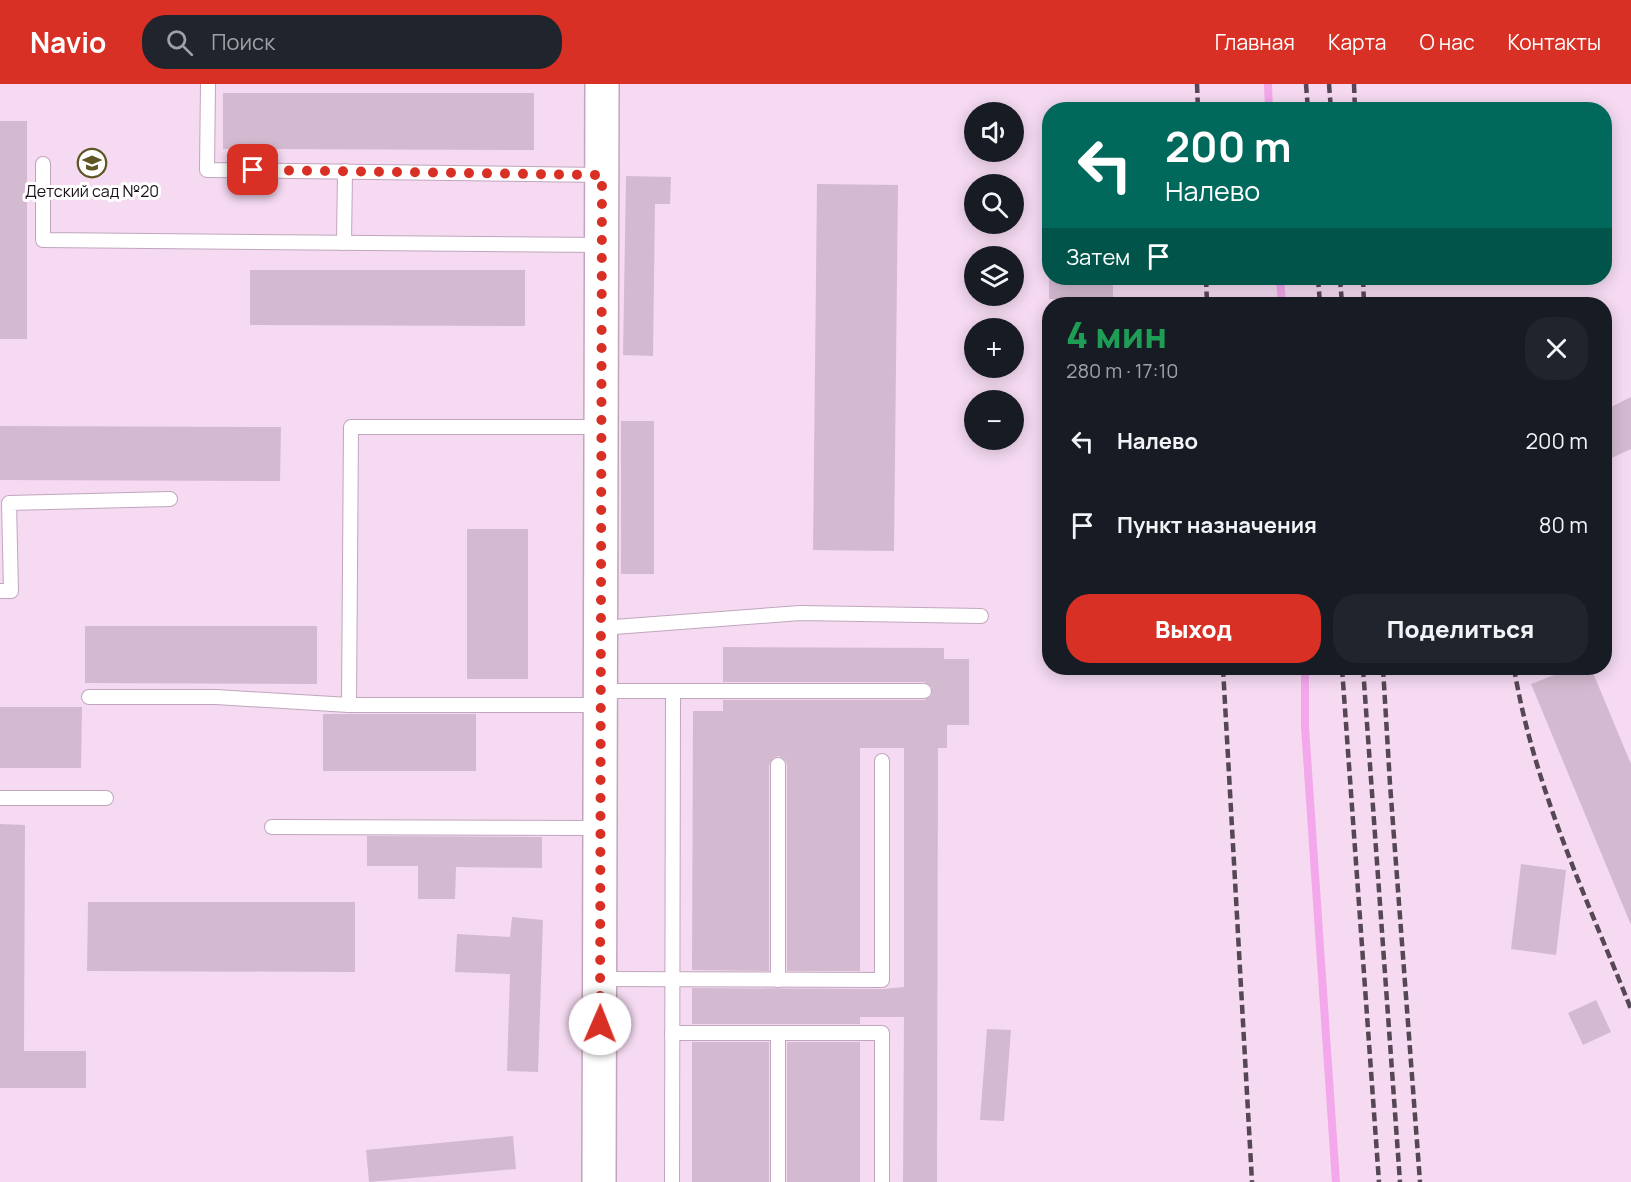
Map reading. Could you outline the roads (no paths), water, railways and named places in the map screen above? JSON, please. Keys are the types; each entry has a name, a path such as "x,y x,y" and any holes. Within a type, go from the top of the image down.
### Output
{"street":[{"path":"599,1182 602,84"}],"lane":[{"path":"208,84 207,170 602,175"},
{"path":"43,164 43,240 602,245"},
{"path":"344,243 345,171"},
{"path":"349,705 351,427 602,428"},
{"path":"0,591 10,591 9,503 170,499"},
{"path":"601,628 801,613 981,616"},
{"path":"89,697 216,697 349,705 601,698 673,691 924,691"},
{"path":"672,1182 673,691"},
{"path":"601,979 882,980 882,761"},
{"path":"778,765 778,980"},
{"path":"0,798 106,798"},
{"path":"272,827 601,828"},
{"path":"672,1033 882,1033 882,1182"},
{"path":"778,1033 778,1182"}],"waterway":[{"path":"1268,84 1269,102"},
{"path":"1281,285 1281,297"},
{"path":"1305,675 1305,727 1336,1182"}],"railway":[{"path":"1197,84 1198,102"},
{"path":"1306,84 1307,102"},
{"path":"1329,84 1330,102"},
{"path":"1354,84 1355,102"},
{"path":"1206,285 1207,297"},
{"path":"1319,285 1319,297"},
{"path":"1341,285 1341,297"},
{"path":"1363,285 1364,297"},
{"path":"1223,675 1252,1182"},
{"path":"1343,675 1379,1182"},
{"path":"1364,675 1400,1182"},
{"path":"1383,675 1420,1182"},
{"path":"1515,675 1534,756 1548,799 1579,883 1631,1009"}],"place":[{"name":"Детский сад №20","path":"92,163"}]}
